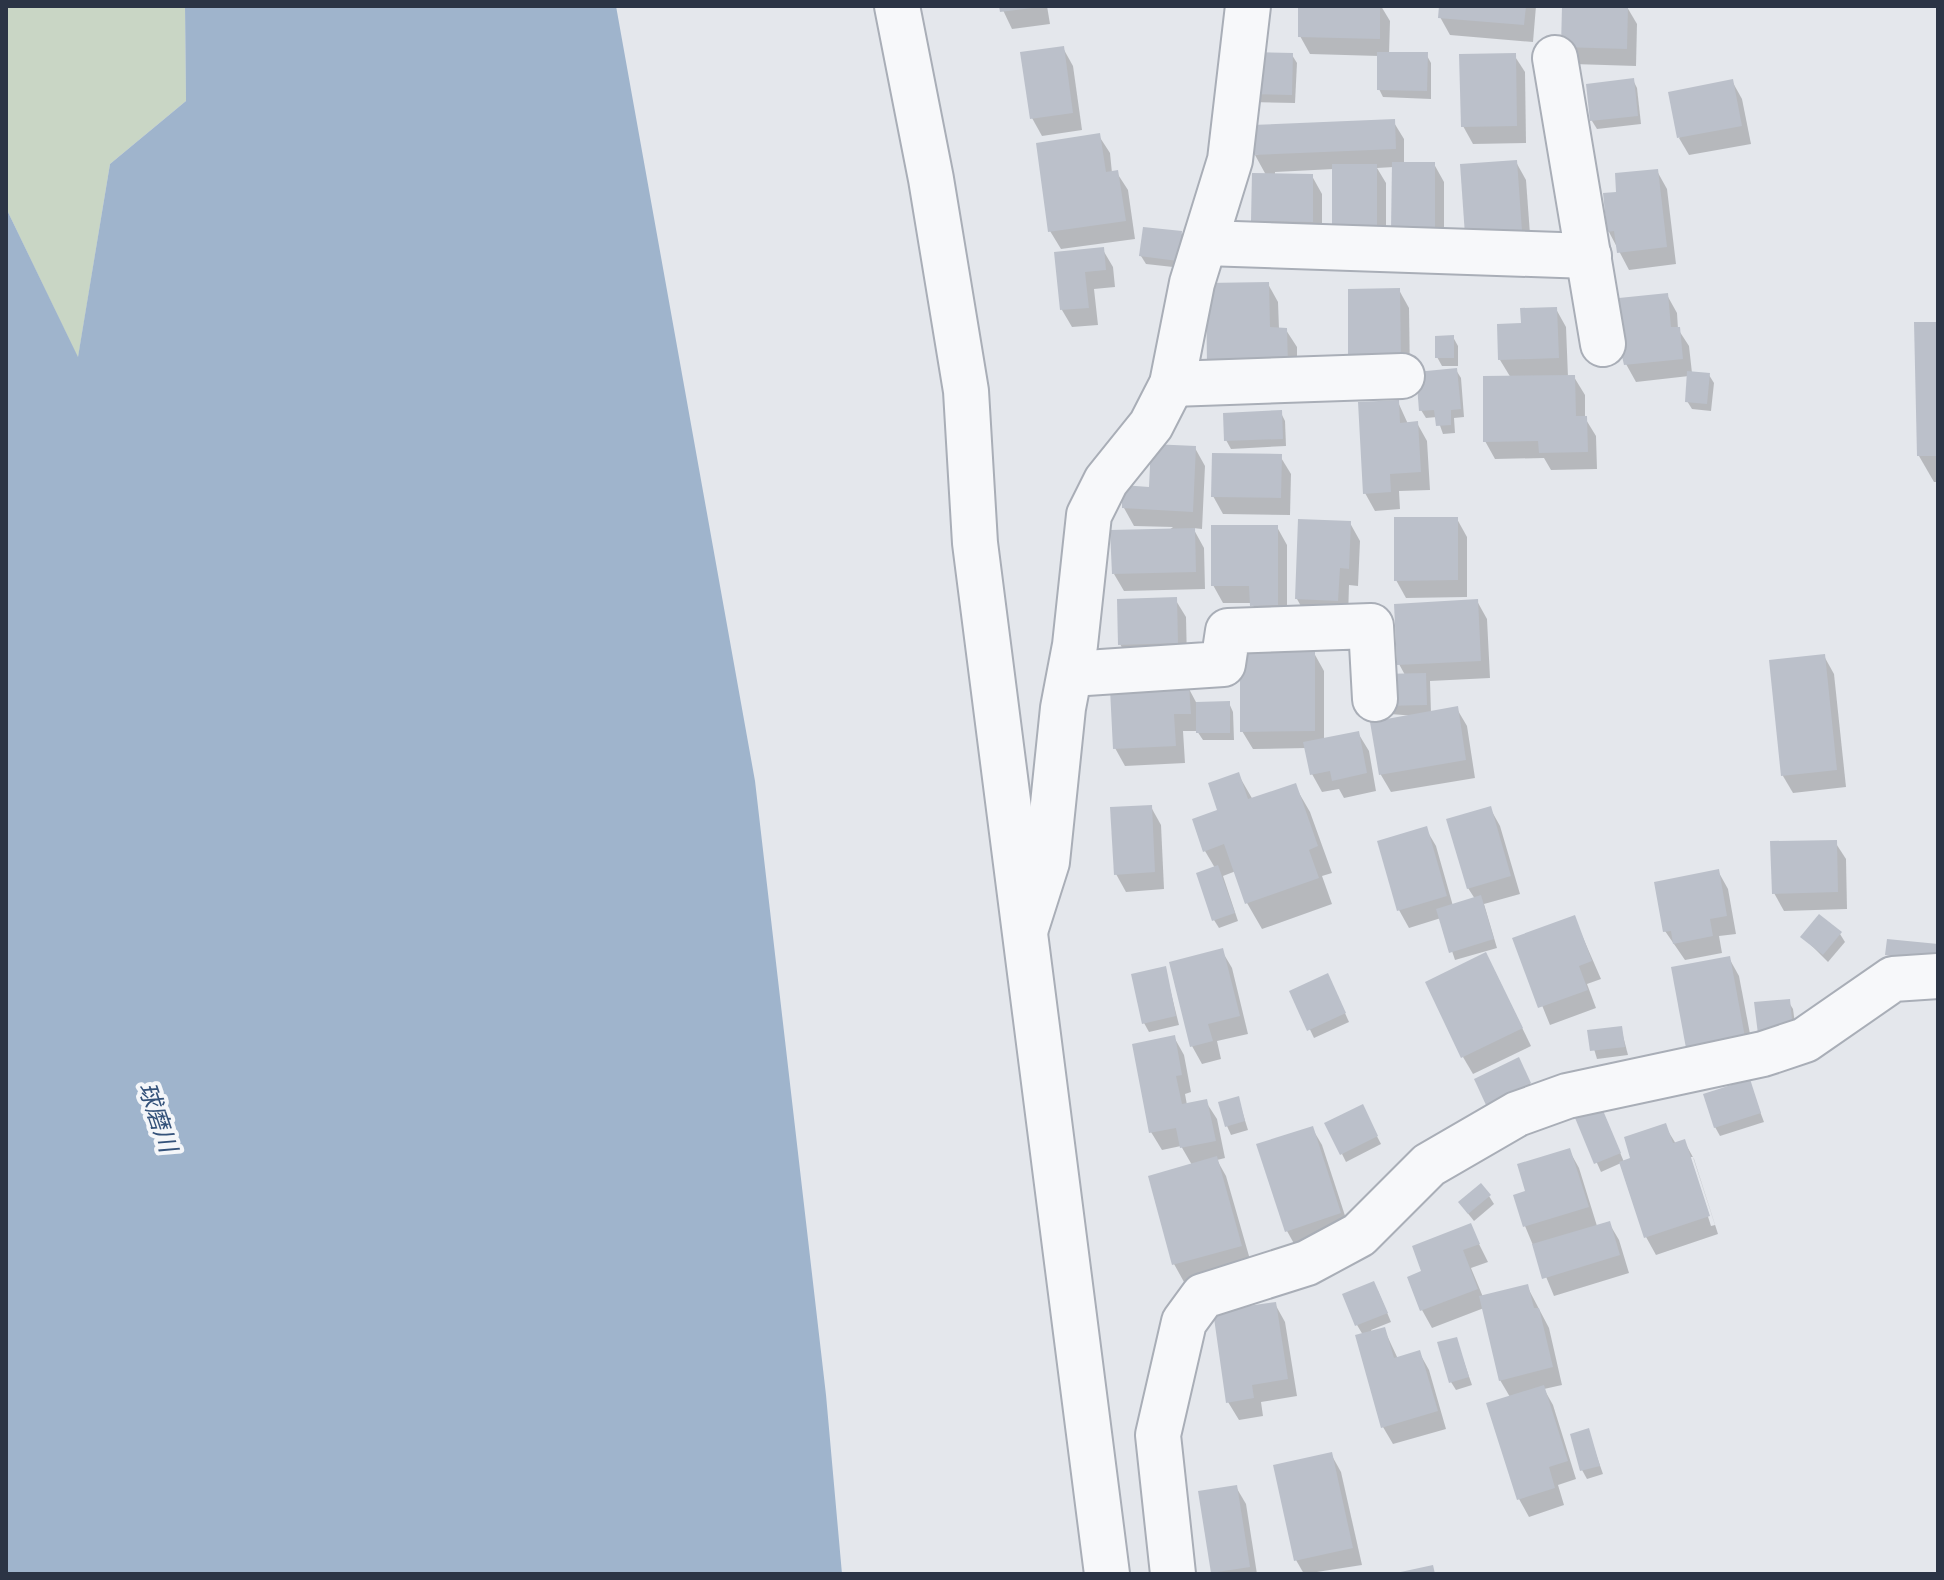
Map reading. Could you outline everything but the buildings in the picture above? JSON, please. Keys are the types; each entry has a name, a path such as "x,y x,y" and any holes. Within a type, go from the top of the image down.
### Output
{"street":[{"path":"897,6 931,179 966,391 975,543 1107,1574"},
{"path":"1026,928 1047,862 1063,708 1071,674 1089,515 1106,481 1151,425 1172,384 1192,283 1230,160 1248,6"},
{"path":"1555,58 1603,344"},
{"path":"1205,243 1589,256"},
{"path":"1172,384 1402,376"},
{"path":"1071,674 1223,664 1228,631 1371,626 1375,699"},
{"path":"1173,1574 1158,1435 1184,1322 1203,1296 1307,1263 1359,1235 1429,1165 1517,1114 1567,1096 1763,1054 1805,1040 1893,979 1938,976"}],"green space":[{"path":"6,6 185,6 186,101 110,164 78,358 6,208"}],"water":[{"name":"球磨川","path":"185,6 616,6 755,781 826,1395 842,1574 6,1574 6,208 78,357 110,164 186,101"}]}
